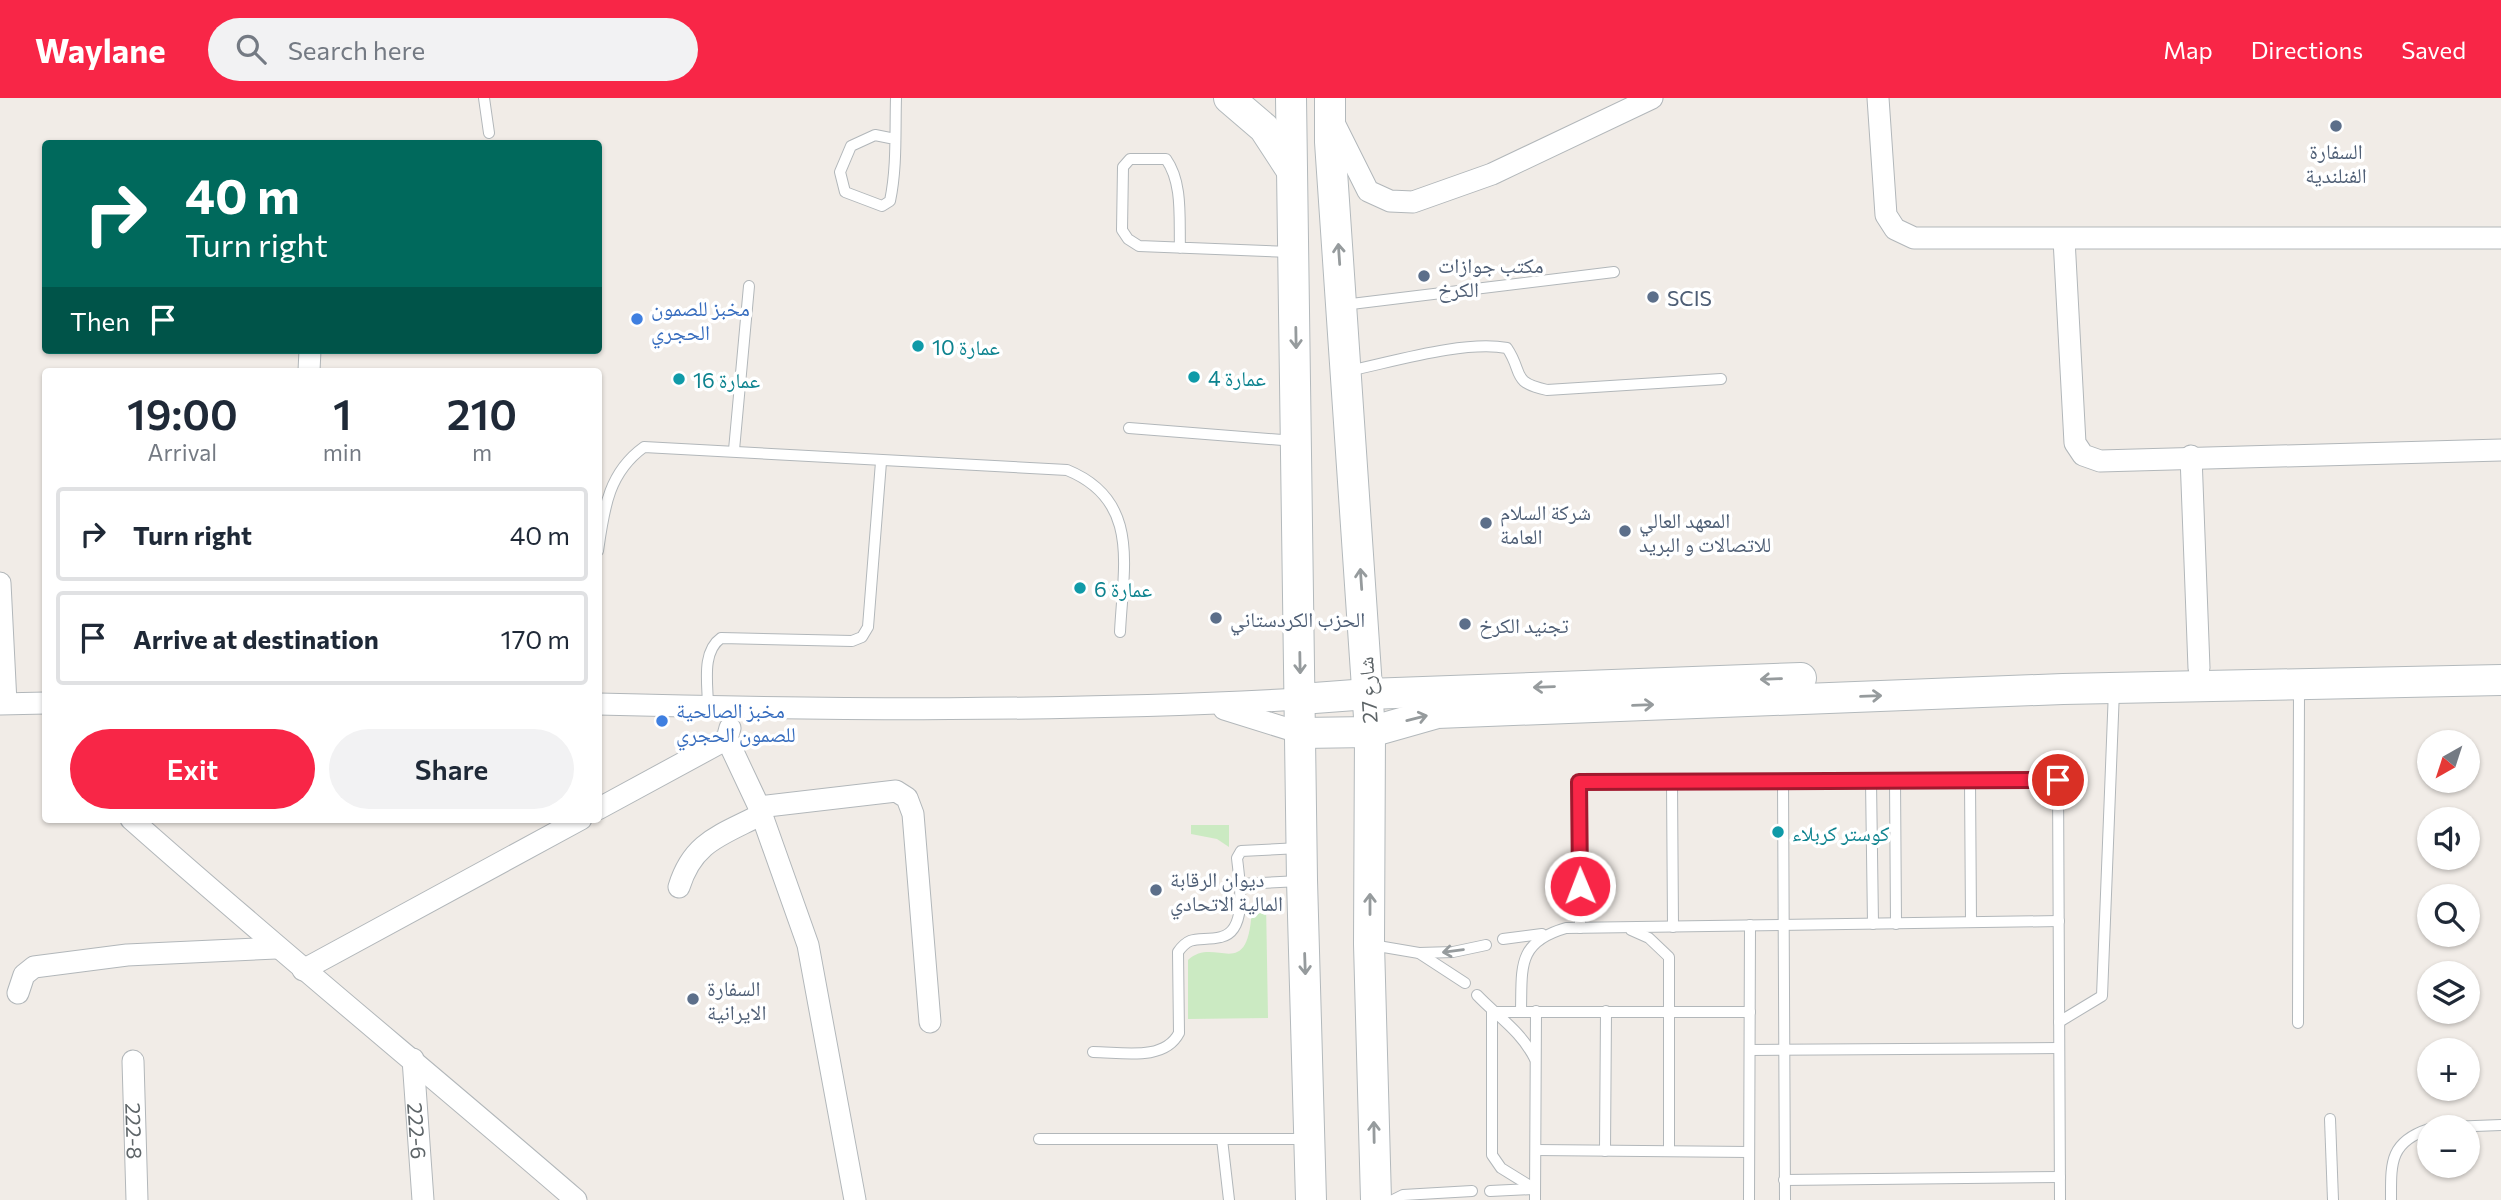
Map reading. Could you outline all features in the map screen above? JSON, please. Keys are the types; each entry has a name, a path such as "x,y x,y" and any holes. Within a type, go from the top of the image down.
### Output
{"street":[{"path":"1230,98 1258,121 1272,138 1294,177"},
{"path":"1291,98 1298,441 1302,880 1311,1200"},
{"path":"1330,107 1368,191 1390,201 1413,202 1492,174 1652,98"},
{"path":"1878,98 1886,215 1895,229 1914,238 2501,238"},
{"name":"شارع 27","path":"1330,107 1370,732 1369,944 1393,1199"},
{"path":"2064,239 2075,443 2083,455 2100,461 2191,456 2501,450"},
{"path":"2191,456 2199,668"},
{"path":"0,583 3,703 42,703"},
{"path":"602,704 734,708 1209,704 1368,694 1964,672 2501,662"},
{"path":"1209,704 1301,733 1370,732 1437,713 2114,687 2501,680"},
{"path":"734,708 727,739 761,810 808,945 855,1200"},
{"path":"602,808 727,739"},
{"path":"679,887 686,865 694,853 761,810 896,791 907,798 913,814 930,1022"},
{"path":"135,823 276,948 413,1059 576,1200"},
{"path":"303,970 574,823"},
{"path":"18,993 24,975 34,967 127,955 276,948"},
{"name":"222-6","path":"413,1059 423,1200"},
{"name":"222-8","path":"133,1062 137,1200"}],"lane":[{"path":"484,98 489,133"},
{"path":"895,139 876,135 851,146 840,172 845,192 882,206 890,201 894,184 896,98"},
{"path":"1180,248 1177,183 1173,169 1166,159 1130,159 1123,167 1122,230 1128,239 1139,246 1180,248 1295,253"},
{"path":"1343,305 1614,272"},
{"path":"734,450 749,286"},
{"path":"1348,371 1469,348 1495,346 1507,348 1514,358 1517,377 1522,383 1547,390 1720,379"},
{"path":"1129,428 1298,441"},
{"path":"602,525 606,499 621,468 644,447 734,450 881,462 1067,470 1090,480 1107,496 1120,522 1124,542 1120,632"},
{"path":"708,707 708,653 712,644 721,638 852,641 862,637 868,627 881,462"},
{"path":"2298,1023 2299,684"},
{"path":"2059,1022 2102,996 2114,687"},
{"path":"1580,928 1579,782 2058,780 2060,1200"},
{"path":"1783,781 1784,1200"},
{"path":"1871,781 1873,924"},
{"path":"1895,781 1896,924"},
{"path":"1970,781 1971,922"},
{"path":"1672,782 1673,927"},
{"path":"1093,1052 1161,1052 1173,1044 1179,1033 1178,952 1184,943 1194,937 1222,937 1234,930 1239,915 1237,858 1241,851 1303,848"},
{"path":"1240,884 1302,880"},
{"path":"1503,939 1580,928 2059,921"},
{"path":"1749,1200 1750,925"},
{"path":"1620,928 1649,938 1670,957 1668,1151"},
{"path":"1521,1010 1522,958 1535,942 1552,932"},
{"path":"1369,944 1419,953 1453,952 1486,945"},
{"path":"1419,953 1465,983"},
{"path":"1477,995 1492,1012 1518,1033 1536,1061"},
{"path":"1535,1194 1536,1011"},
{"path":"1605,1151 1606,1011"},
{"path":"1492,1012 1750,1012"},
{"path":"1492,1012 1492,1155 1501,1168 1535,1194"},
{"path":"1749,1050 2059,1048"},
{"path":"2330,1119 2333,1200"},
{"path":"2480,1126 2501,1125"},
{"path":"2391,1200 2390,1161 2412,1134 2417,1133"},
{"path":"1039,1139 1310,1139"},
{"path":"1222,1139 1229,1200"},
{"path":"1536,1150 1749,1152"},
{"path":"1784,1180 2060,1177"},
{"path":"1393,1199 1472,1191"},
{"path":"1490,1191 1511,1195 1535,1194"}],"green space":[{"path":"1191,825 1229,825 1229,847 1217,839 1191,834"},
{"path":"1266,902 1268,1018 1188,1019 1188,960 1210,952 1238,952 1245,944 1250,929 1252,903"}],"place":[{"name":"السفارة الفنلندية","path":"2336,126"},
{"name":"مكتب جوازات الكرخ","path":"1424,276"},
{"name":"SCIS","path":"1653,297"},
{"name":"مخبز للصمون الحجري","path":"637,319"},
{"name":"عمارة 10","path":"918,346"},
{"name":"عمارة 4","path":"1194,377"},
{"name":"عمارة 16","path":"679,379"},
{"name":"شركة السلام العامة","path":"1486,523"},
{"name":"المعهد العالي للاتصالات و البريد","path":"1625,531"},
{"name":"عمارة 6","path":"1080,588"},
{"name":"الحزب الكردستاني","path":"1216,618"},
{"name":"تجنيد الكرخ","path":"1465,624"},
{"name":"مخبز الصالحية للصمون الحجري","path":"662,721"},
{"name":"كوستر كربلاء","path":"1778,832"},
{"name":"ديوان الرقابة المالية الاتحادي","path":"1156,890"},
{"name":"السفارة الايرانية","path":"693,999"}],"route":[{"path":"1580,886 1579,782 2058,780"}]}
